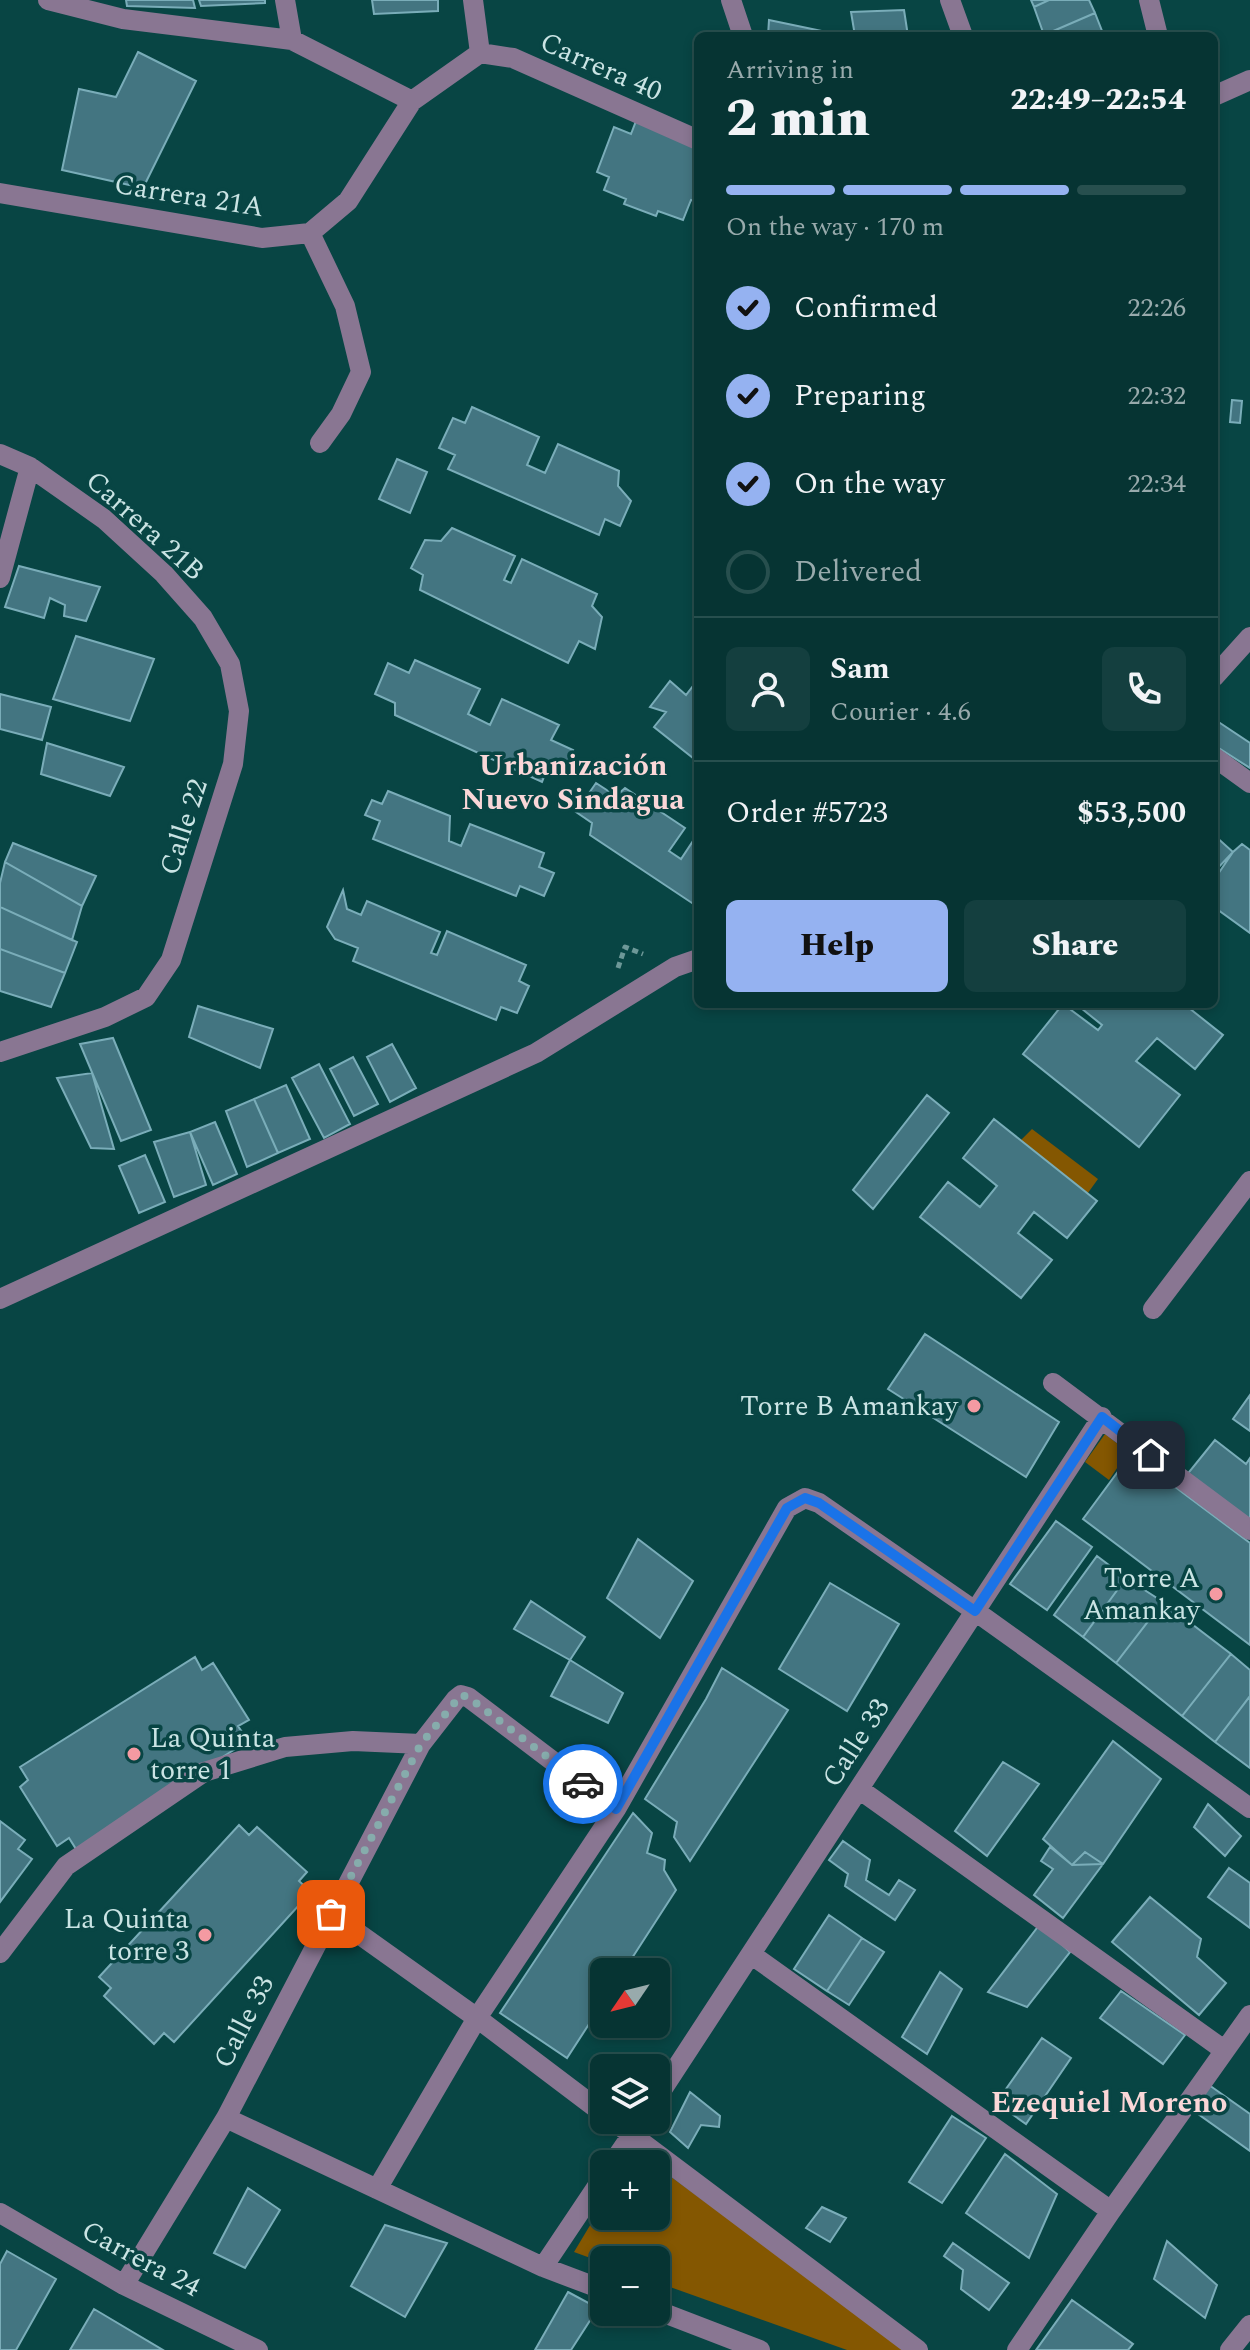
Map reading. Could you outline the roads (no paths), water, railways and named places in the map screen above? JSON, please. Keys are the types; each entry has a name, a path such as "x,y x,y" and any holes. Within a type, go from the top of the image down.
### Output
{"street":[{"path":"48,0 292,40 412,101"},
{"path":"285,0 292,40"},
{"path":"320,443 341,414 361,372 345,306 310,233 348,201 412,101 480,53 473,0"},
{"path":"731,0 742,32"},
{"path":"950,0 962,32"},
{"path":"1149,0 1157,32"},
{"name":"Carrera 40","path":"480,53 513,58 694,138"},
{"path":"1218,94 1250,80"},
{"name":"Carrera 21A","path":"0,193 262,238 310,233"},
{"name":"Carrera 21B","path":"0,454 30,467 104,519 164,574 203,618 230,664"},
{"path":"0,578 30,467"},
{"path":"1218,673 1250,637"},
{"name":"Calle 22","path":"0,1052 105,1017 146,997 171,960 233,764 239,711 230,664"},
{"path":"1218,760 1250,783"},
{"path":"0,1299 536,1053 675,967 694,960"},
{"path":"1153,1309 1250,1181"},
{"path":"1053,1383 1250,1530"},
{"name":"Calle 33","path":"670,2078 1102,1417"},
{"path":"377,2189 477,2018 616,1809 787,1508 805,1498 819,1503 975,1611 1250,1808"},
{"name":"Calle 33","path":"124,2285 226,2118 421,1744 456,1699 461,1695 468,1697 616,1809"},
{"path":"0,1953 66,1866 204,1772 285,1747 353,1741 421,1744"},
{"path":"859,1789 1224,2050"},
{"path":"331,1914 590,2103"},
{"path":"752,1955 1111,2211"},
{"path":"1017,2350 1250,2015"},
{"path":"226,2118 543,2267 590,2285"},
{"path":"645,2134 918,2350"},
{"path":"543,2267 590,2197"},
{"name":"Carrera 24","path":"0,2213 124,2285 258,2350"},
{"path":"670,2315 760,2350"},
{"path":"1230,2350 1250,2325"}],"place":[{"name":"Torre B Amankay","path":"974,1406"},
{"name":"Torre A Amankay","path":"1216,1594"},
{"name":"La Quinta torre 1","path":"134,1754"},
{"name":"La Quinta torre 3","path":"205,1935"}],"district":[{"name":"Urbanización Nuevo Sindagua","path":"573,783"},
{"name":"Ezequiel Moreno","path":"1109,2103"}]}
